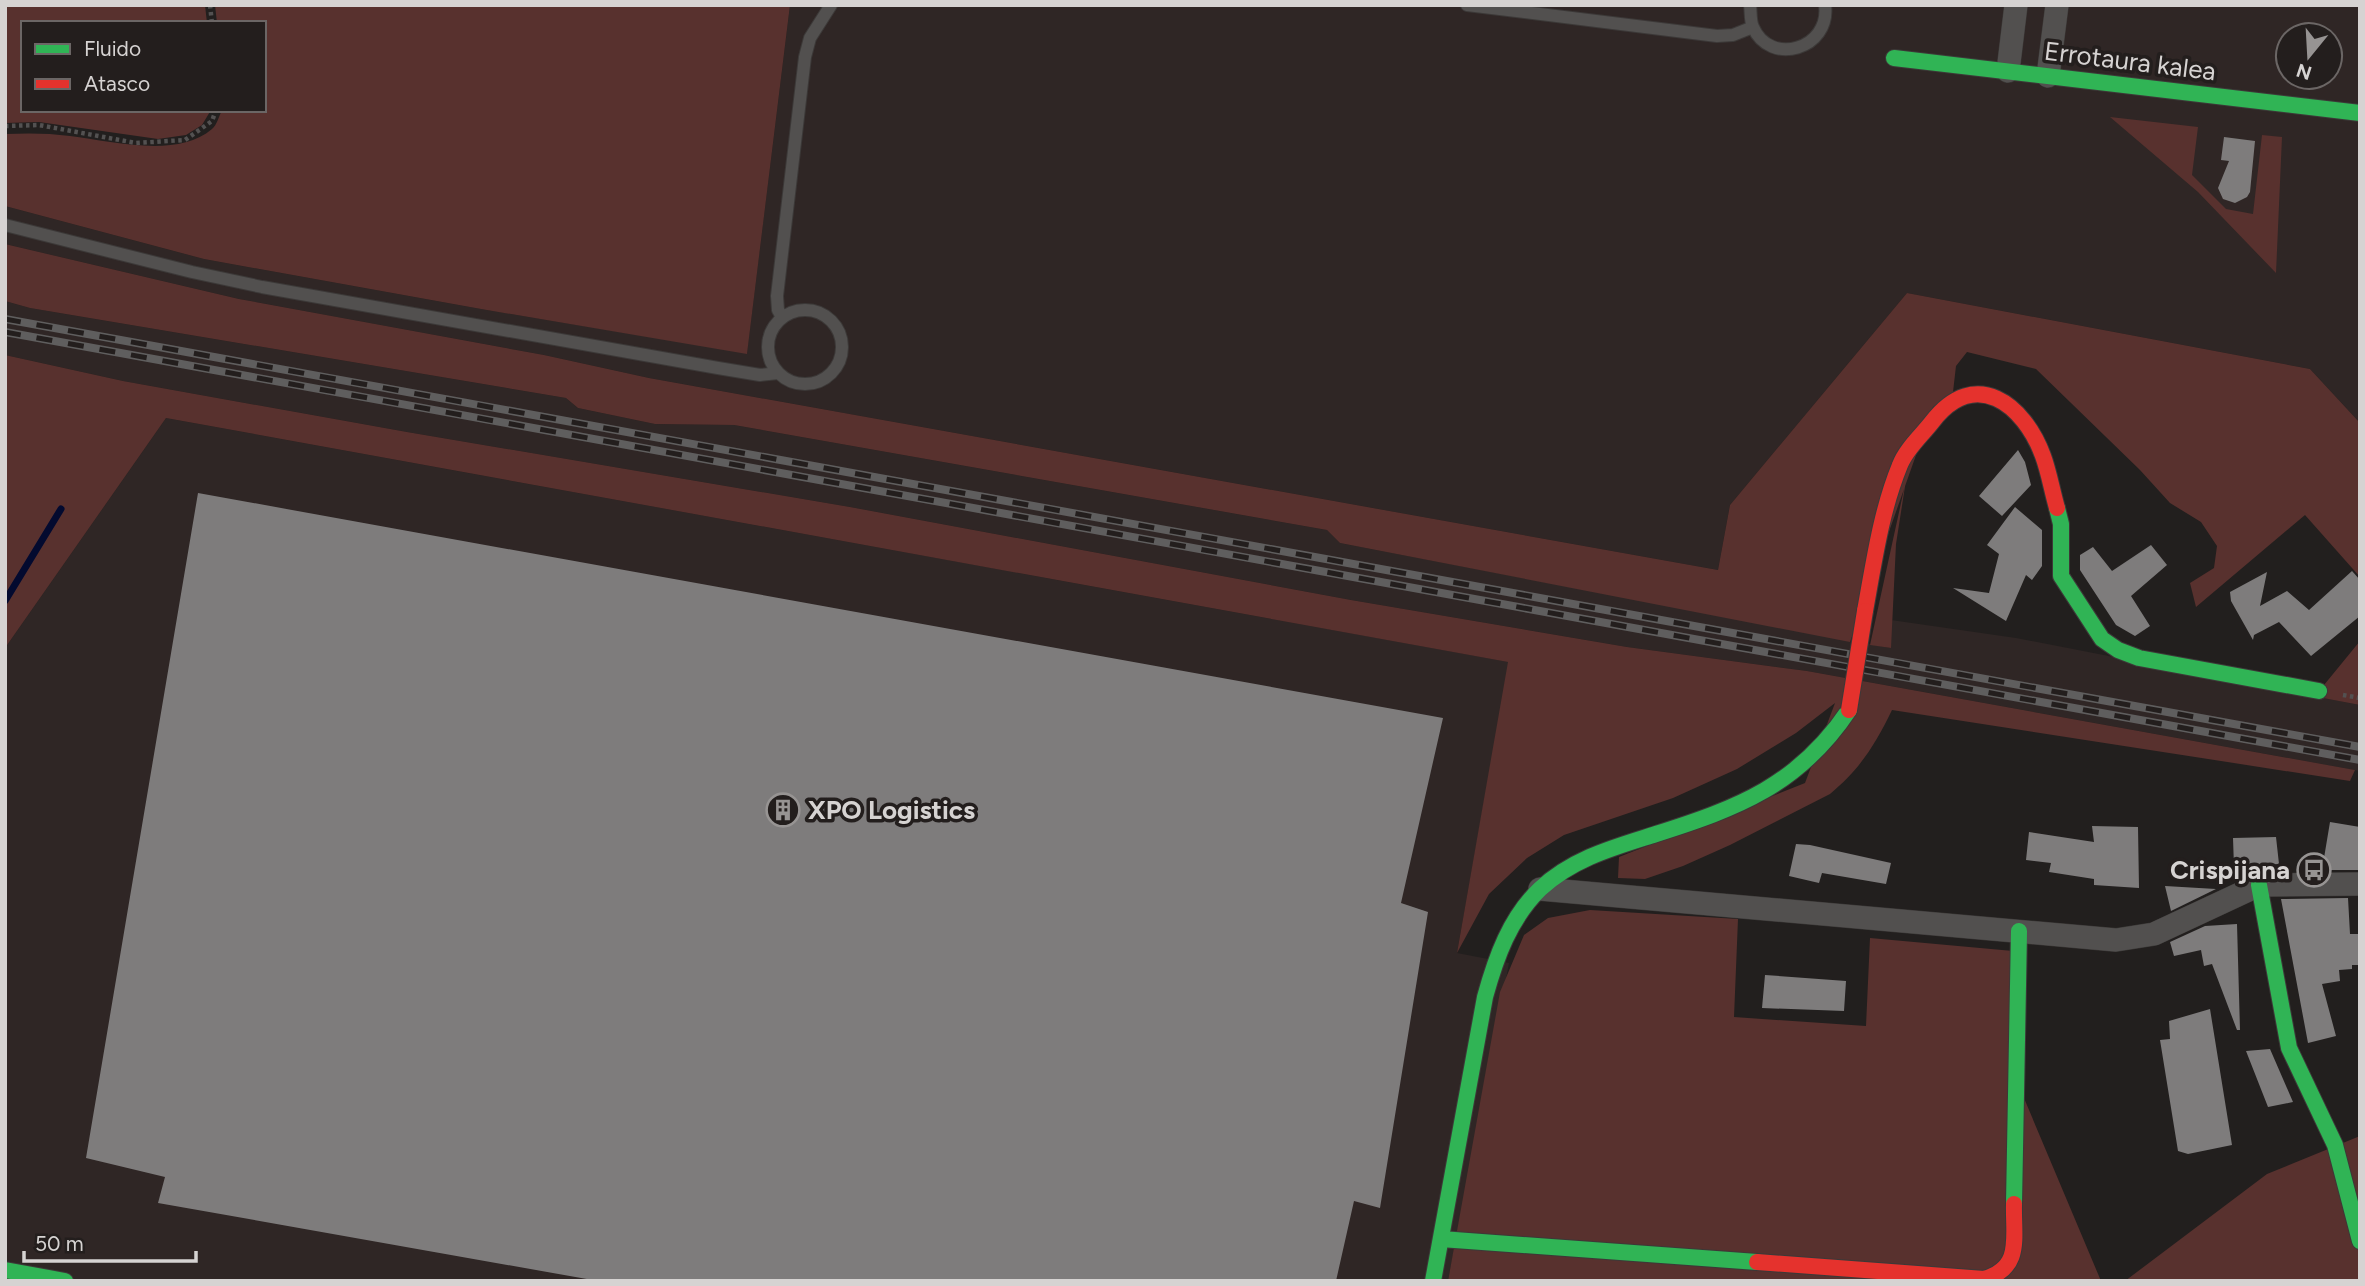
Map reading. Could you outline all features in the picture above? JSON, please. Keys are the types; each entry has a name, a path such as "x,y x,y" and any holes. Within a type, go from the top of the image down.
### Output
{"street":[{"path":"2008,71 2016,5"},
{"path":"2048,76 2057,5"},
{"name":"Errotaura kalea","path":"1894,58 2360,113"},
{"path":"1433,1281 1485,997 1495,958 1506,935 1521,911 1540,889 1577,863 1603,850 1709,818 1760,795 1819,753 1837,732 1849,710 1882,522 1901,462 1938,414 1955,400 1975,394 1992,395 2009,406 2025,423 2043,455 2061,524 2061,576 2102,639 2118,650 2140,658 2319,691"},
{"path":"1540,889 2116,940 2154,934 2259,885 2360,884"},
{"path":"2259,885 2289,1048 2335,1145 2360,1241"},
{"path":"1441,1239 1984,1279 1999,1275 2007,1269 2012,1257 2019,931"},
{"path":"5,1270 65,1281"}],"lane":[{"path":"782,317 778,310 777,296 805,57 810,38 831,5"},
{"path":"1467,5 1717,36 1734,35 1753,27"},
{"path":"1751,5 1753,27 1766,44 1787,50 1807,45 1822,29 1825,5"},
{"path":"5,225 262,287 729,370 760,375 778,373"},
{"path":"811,310 826,316 837,327 842,342 841,357 834,371 821,380 806,384 791,381 778,373 770,359 768,344 772,329 782,317 796,311 811,310"}],"path":[{"path":"5,126 39,125 136,143 185,140 212,121 215,112"}],"shaded area":[{"path":"5,5 205,5 207,21 21,21 21,112 210,112 202,125 186,135 158,139 39,122 5,123"},
{"path":"215,5 790,5 747,354 204,259 5,206 5,134 54,134 124,144 163,146 198,138 214,127 221,112 266,112 266,21 217,21"},
{"path":"790,5 2360,5 2360,423 2310,369 1907,293 1730,505 1718,570 649,378 544,355 239,299 5,244 5,206 204,259 747,353"},
{"path":"2110,117 2198,127 2192,175 2226,209 2253,214 2262,135 2282,137 2276,273 2198,192"},
{"path":"5,244 239,299 544,355 649,378 1718,570 1730,505 1907,293 2310,369 2360,423 2360,577 2305,515 2196,607 2190,583 2214,568 2217,546 2201,522 2170,503 2140,470 2036,369 1967,352 1956,366 1953,392 1933,407 1850,642 1340,543 1327,530 734,425 655,424 578,408 566,398 30,308 5,301"},
{"path":"5,301 30,308 566,398 578,408 655,424 734,425 1327,530 1340,543 1890,648 1891,620 2016,638 2360,705 2360,771 1807,671 1627,647 1351,600 850,507 123,381 5,355"},
{"path":"5,355 123,381 850,507 1351,600 1627,647 1807,671 2355,770 2350,781 1892,710 1866,756 1830,794 1683,866 1645,879 1618,878 1619,857 1805,783 1835,703 1796,733 1737,769 1673,798 1564,835 1527,858 1489,894 1457,953 1508,662 166,418 5,648"},
{"name":"XPO Logistics","path":"166,418 1509,662 1457,953 1509,963 1448,1281 5,1281 5,648"},
{"path":"1906,480 1896,544 1891,648 1870,645"},
{"path":"2360,641 2360,705 2323,698 2324,685"},
{"path":"1590,910 1738,919 1734,1017 1866,1026 1870,938 2013,951 2021,1091 2101,1281 1448,1281 1500,992 1524,935 1548,918"},
{"path":"2360,1136 2360,1281 2125,1281 2267,1174"}],"building":[{"path":"2224,137 2255,141 2250,192 2247,197 2235,203 2223,199 2218,188 2229,161 2221,160"},
{"path":"2018,450 2025,462 2031,485 2002,516 1979,496"},
{"name":"XPO Logistics","path":"198,493 1443,718 1401,903 1428,912 1380,1208 1354,1201 1336,1281 598,1281 158,1203 165,1177 86,1158"},
{"path":"2015,507 2042,530 2042,566 2032,580 2026,575 2006,621 1953,588 1989,593 1999,554 1987,545"},
{"path":"2151,545 2167,565 2131,596 2150,626 2135,636 2116,625 2080,570 2080,555 2093,547 2112,571"},
{"path":"2352,571 2360,580 2360,616 2311,656 2279,622 2254,635 2253,640 2231,601 2230,592 2267,572 2260,606 2287,591 2309,610"},
{"path":"2330,822 2360,827 2360,870 2322,870"},
{"path":"2092,826 2138,827 2139,888 2094,885 2094,879 2049,872 2051,863 2026,860 2029,832 2094,842"},
{"path":"2276,837 2279,864 2234,867 2233,838"},
{"path":"1796,844 1891,863 1886,884 1822,873 1819,883 1789,876"},
{"path":"2165,886 2216,889 2171,911"},
{"path":"2348,898 2350,934 2360,934 2360,965 2339,970 2340,981 2322,984 2336,1036 2308,1043 2281,899"},
{"path":"2237,924 2240,1030 2237,1030 2212,964 2204,966 2201,950 2174,956 2170,942 2205,926"},
{"path":"1765,975 1846,981 1844,1011 1762,1008"},
{"path":"2210,1009 2232,1145 2188,1154 2178,1151 2160,1040 2170,1039 2169,1021"},
{"path":"2270,1049 2293,1102 2268,1107 2246,1051"}],"waterway":[{"path":"5,601 61,509"}],"railway":[{"path":"5,319 2360,747"},
{"path":"5,332 2360,760"}],"traffic: fast":[{"path":"1894,58 2360,113"},
{"path":"2057,508 2061,524 2061,576 2102,639 2118,650 2139,658 2319,691"},
{"path":"1433,1281 1485,997 1499,953 1520,912 1540,889 1580,861 1714,814 1764,790 1809,757 1830,736 1849,710"},
{"path":"2259,885 2289,1048 2335,1145 2360,1241"},
{"path":"2014,1204 2019,931"},
{"path":"1441,1239 1757,1262"},
{"path":"5,1270 65,1281"}],"traffic: jam":[{"path":"1865,611 1883,518 1893,482 1914,442 1948,405 1965,396 1981,394 1996,398 2011,408 2035,437 2047,468 2057,508"},
{"path":"1849,710 1865,611"},
{"path":"1757,1262 1984,1279 1996,1274 2010,1259 2014,1239 2014,1204"}],"place":[{"name":"XPO Logistics","path":"783,810"},
{"name":"Crispijana","path":"2314,870"}]}
